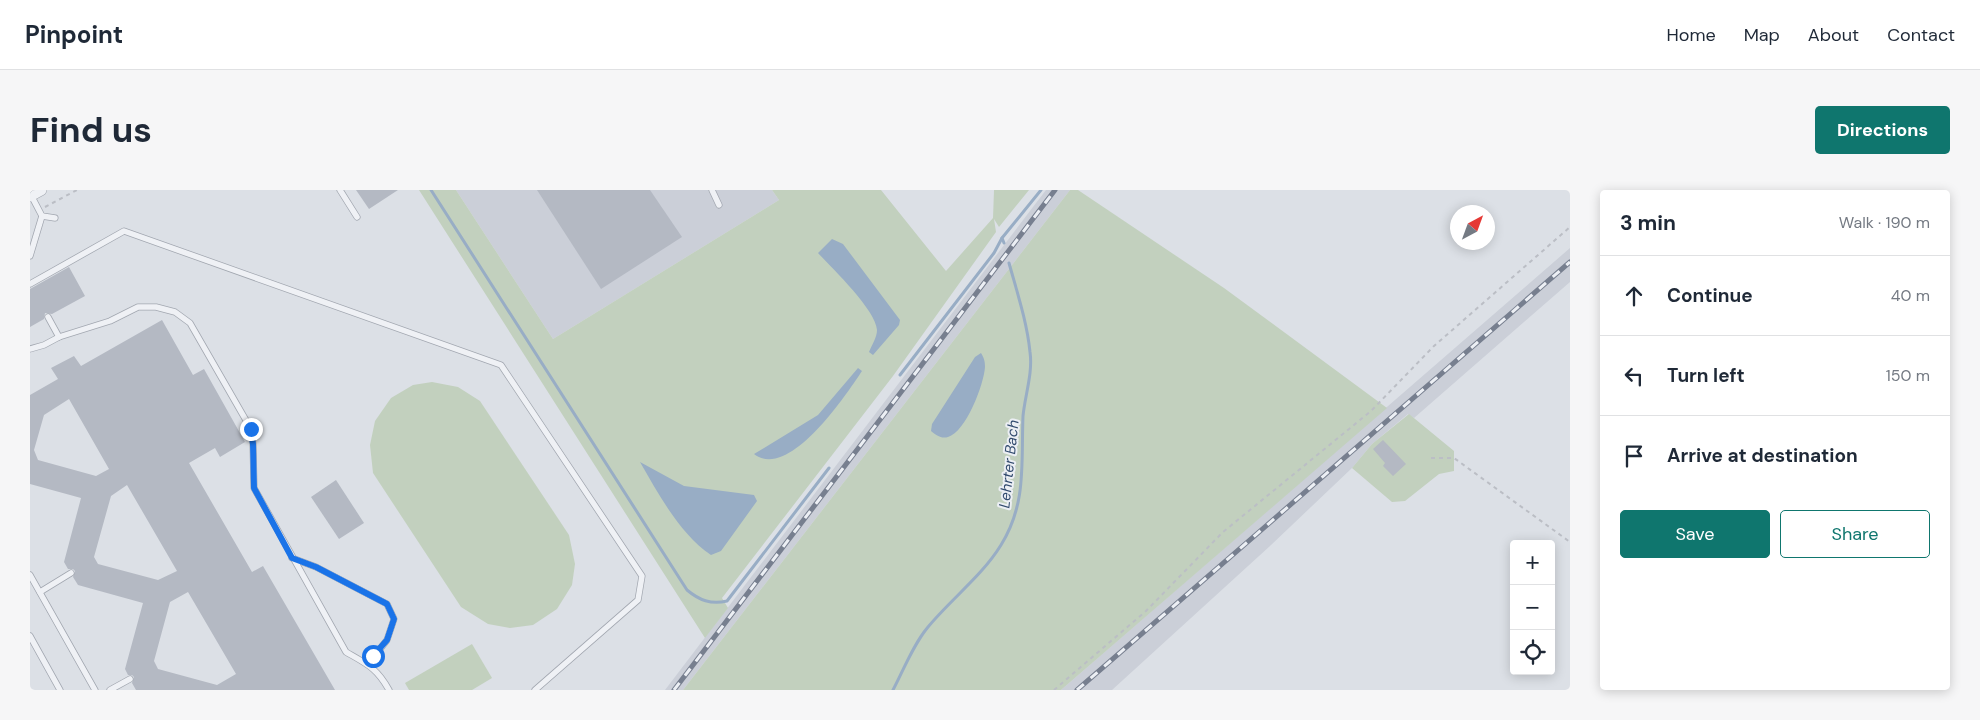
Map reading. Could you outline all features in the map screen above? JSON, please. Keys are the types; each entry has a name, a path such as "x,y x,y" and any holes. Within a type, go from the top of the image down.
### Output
{"lane":[{"path":"340,190 357,217"},
{"path":"712,190 719,205"},
{"path":"30,256 42,216 34,194"},
{"path":"42,216 56,218"},
{"path":"31,286 124,231 501,365 642,576 638,600 535,690"},
{"path":"30,349 44,345 59,337 110,321 138,307 156,307 176,312 190,323 251,429 254,488 346,652 368,664 381,675 389,690"},
{"path":"48,317 59,337"},
{"path":"292,558 316,567 387,604 394,619 387,640 368,664"},
{"path":"40,592 71,573"},
{"path":"30,575 95,690"},
{"path":"30,636 60,690"},
{"path":"110,690 130,679"}],"path":[{"path":"39,210 77,190"},
{"path":"1054,690 1146,611 1224,532 1371,411 1434,346 1570,227"},
{"path":"1431,458 1454,458 1570,542"}],"shaded area":[{"path":"456,190 772,190 779,200 553,339"},
{"path":"1046,190 1070,190 683,690 665,690"},
{"path":"1570,248 1570,282 1414,418 1408,414 1372,444 1352,468 1270,546 1112,690 1061,690"}],"green space":[{"path":"419,190 456,190 553,339 779,200 772,190 881,190 946,271 993,218 994,190 1029,190 999,227 994,219 996,232 893,376 722,598 728,608 705,638"},
{"path":"1070,190 1078,190 1224,288 1387,408 1061,690 683,690"},
{"path":"432,382 458,387 480,401 569,535 575,564 572,585 557,609 533,625 510,628 488,624 461,607 373,473 370,445 375,421 391,398 413,385"},
{"path":"1409,414 1454,451 1454,471 1439,474 1405,501 1392,502 1352,468 1372,444"},
{"path":"472,644 492,678 472,690 409,690 405,683"}],"water":[{"path":"832,239 843,244 900,320 899,325 873,355 869,352 877,333 875,322 862,301 818,253"},
{"path":"981,353 985,363 984,375 973,406 955,433 948,437 939,436 931,431 932,424 975,357"},
{"path":"858,368 862,371 843,398 815,432 799,446 783,456 768,459 754,454 818,415"},
{"path":"640,462 684,486 754,495 757,501 721,551 711,555 680,525"}],"building":[{"path":"356,190 398,190 369,209"},
{"path":"537,190 650,190 682,237 601,289"},
{"path":"69,267 85,296 52,314 45,313 44,319 30,327 30,289"},
{"path":"162,320 193,375 204,369 245,442 220,457 215,448 189,463 252,572 263,566 335,690 136,690 132,683 134,677 128,675 125,669 143,603 78,585 73,577 75,571 68,569 64,562 81,498 30,484 30,395 58,379 51,368 74,356 81,366","holes":["69,399 109,469 96,476 38,460 34,450 44,415","127,485 177,571 158,580 98,564 94,557 111,496","188,592 236,674 217,685 158,669 154,661 170,602"]},
{"path":"1383,440 1406,464 1393,476 1383,466 1385,463 1373,449"},
{"path":"336,480 364,523 339,539 311,497"}],"waterway":[{"path":"431,190 687,590 692,594 710,602 727,601 829,468"},
{"name":"Lehrter Bach","path":"1004,243 1002,238 1041,190"},
{"path":"900,375 994,253 1002,238"},
{"name":"Lehrter Bach","path":"893,690 913,649 923,634 985,567 1001,545 1015,514 1021,482 1023,416 1031,360 1024,318 1009,263"}],"railway":[{"path":"674,690 1055,190"},
{"path":"1077,690 1570,262"}],"route":[{"path":"251,429 254,488 292,558 316,567 387,604 394,619 387,640 373,656"}]}
